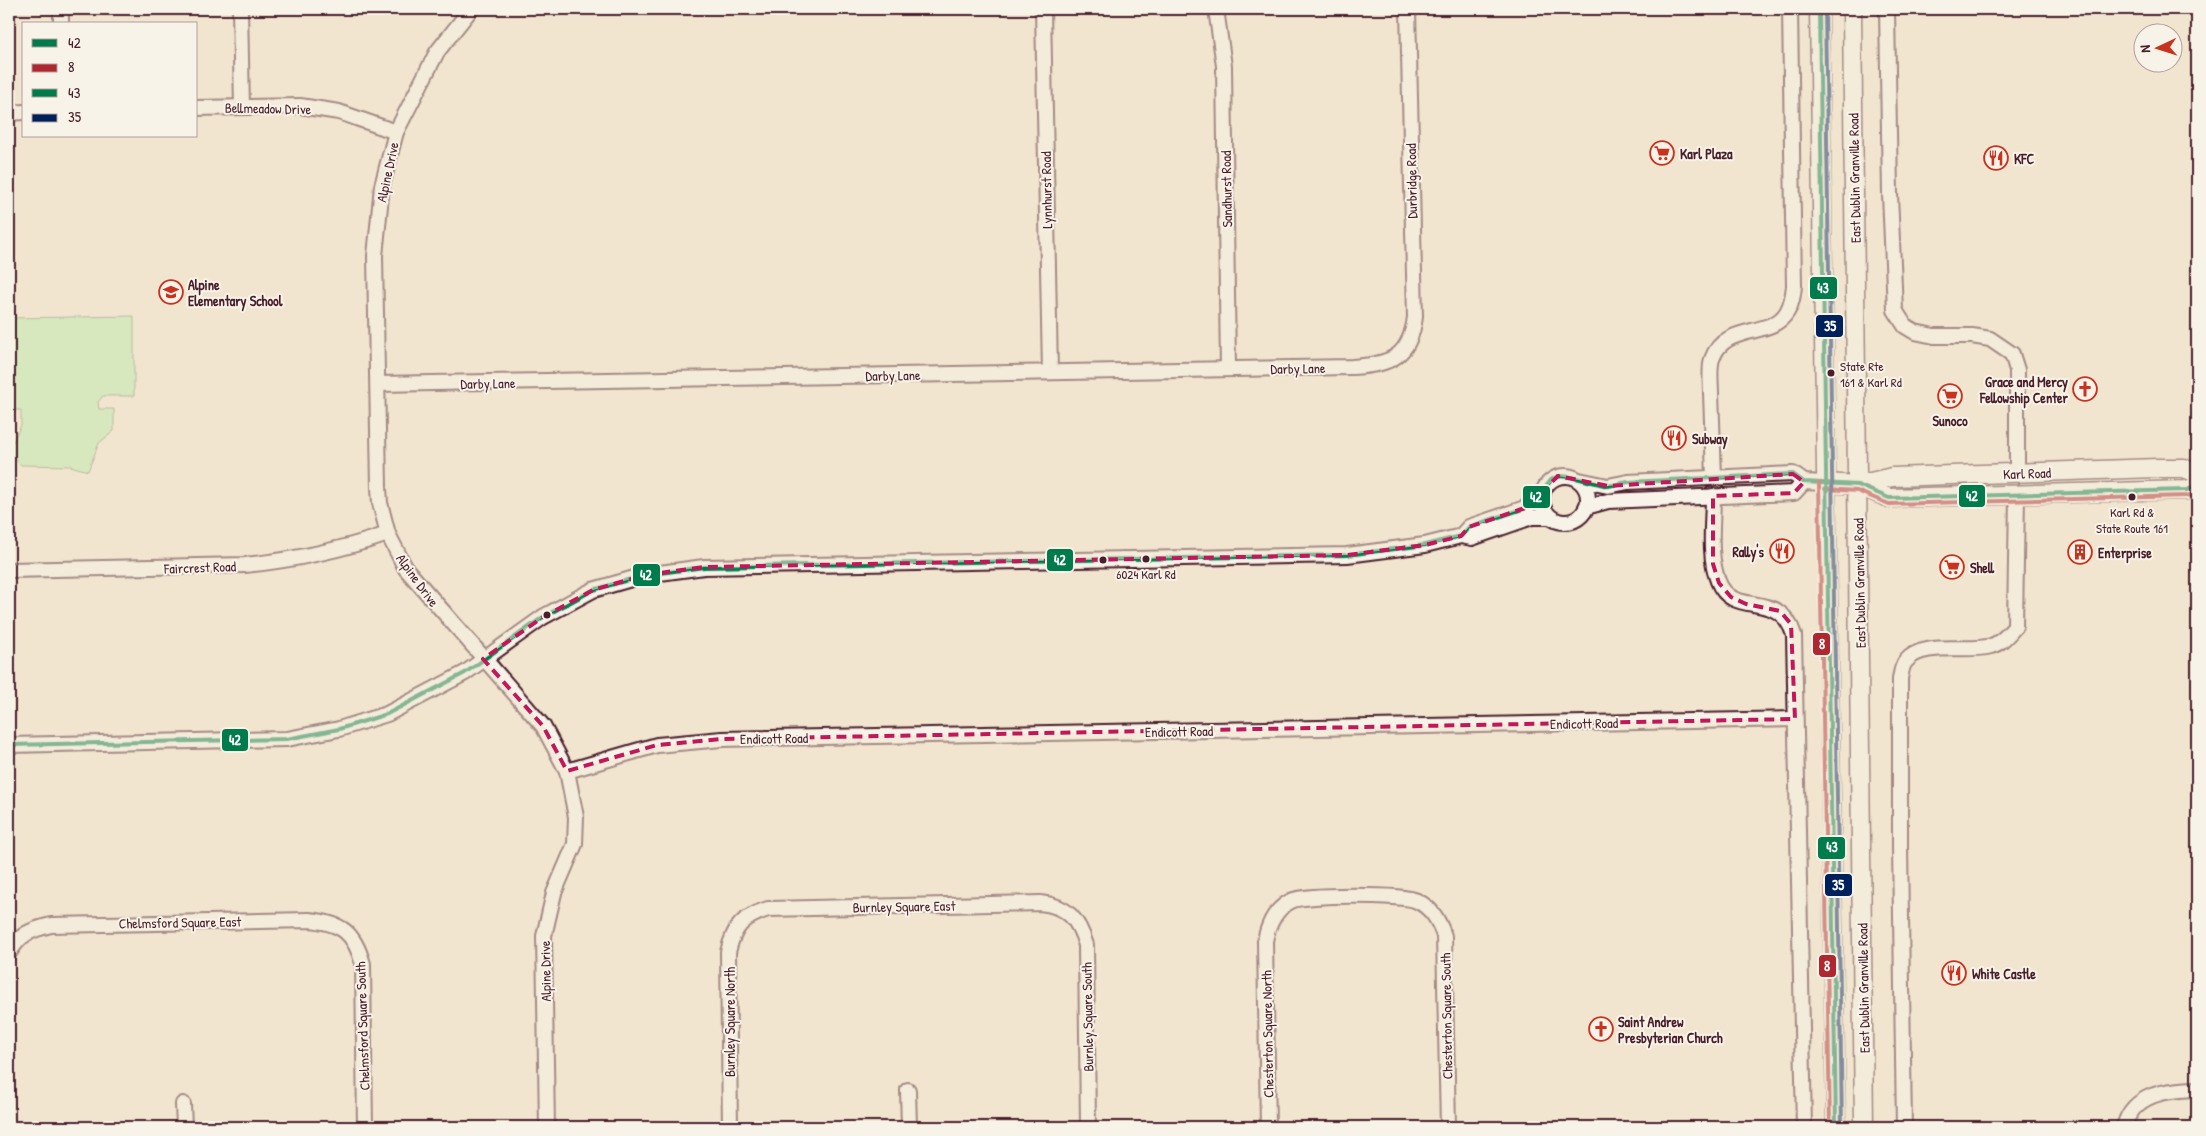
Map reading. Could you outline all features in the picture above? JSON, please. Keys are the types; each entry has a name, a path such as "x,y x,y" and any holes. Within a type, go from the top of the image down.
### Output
{"main road":[{"path":"1819,9 1836,1127"},
{"name":"East Dublin Granville Road","path":"1852,9 1864,1127"},
{"name":"Karl Road","path":"1858,486 1887,477 2157,468 2184,468 2197,474"},
{"name":"Karl Road","path":"1826,482 1858,486 1889,498 2187,490 2197,486"}],"street":[{"path":"60,9 61,22"},
{"path":"240,9 242,107"},
{"name":"Alpine Drive","path":"471,9 437,52 396,132 382,186 375,256 380,503 388,534 406,569 543,726 567,771 576,817 575,844 554,893 544,936 547,1127"},
{"name":"Lynnhurst Road","path":"1043,9 1050,372"},
{"name":"Sandhurst Road","path":"1216,9 1224,66 1228,369"},
{"name":"Durbridge Road","path":"1404,351 1413,335 1414,317 1408,9"},
{"path":"1714,478 1712,359 1719,347 1728,339 1740,333 1778,321 1787,313 1792,300 1794,286 1790,9"},
{"path":"1887,9 1890,194 1895,310 1905,326 1915,332 1934,336 1972,336 1990,339 2012,354 2017,370 2017,473"},
{"name":"Bellmeadow Drive","path":"198,108 300,106 339,112 396,132"},
{"path":"9,113 22,112"},
{"name":"Darby Lane","path":"378,384 1375,366 1390,361 1404,351"},
{"name":"Karl Road","path":"1579,480 1608,486 1628,482 1793,474 1804,482 1826,482"},
{"path":"1461,536 1468,527 1525,508 1542,492 1546,485 1558,476 1572,477 1579,480 1587,493 1586,507 1578,517 1569,522 1561,522 1550,516 1543,507 1542,492"},
{"name":"Karl Road","path":"1586,507 1608,500 1794,493 1804,482"},
{"path":"1904,1127 1900,679 1905,661 1916,653 1931,649 1991,646 2003,640 2015,627 2017,494"},
{"path":"1714,496 1713,564 1719,583 1731,597 1746,604 1765,606 1780,611 1791,624 1794,635 1804,1127"},
{"path":"9,745 287,739 339,730 387,714 464,673 543,617 593,590 645,575 704,567 1347,555 1425,545 1461,536 1472,538 1532,517 1550,516"},
{"name":"Faircrest Road","path":"9,570 245,565 282,562 361,543 388,534"},
{"name":"Endicott Road","path":"567,771 657,745 722,739 1796,719"},
{"name":"Chesterton Square North","path":"1268,1127 1266,941 1268,925 1277,912 1292,900 1310,897 1400,897 1416,900 1429,909"},
{"name":"Burnley Square East","path":"742,921 768,909 1040,903 1055,905 1068,912"},
{"name":"Chesterton Square South","path":"1429,909 1439,921 1444,936 1448,1127"},
{"name":"Burnley Square South","path":"1068,912 1080,927 1086,945 1088,1127"},
{"name":"Chelmsford Square East","path":"9,952 17,940 33,930 52,925 309,920 328,921 344,930"},
{"name":"Burnley Square North","path":"730,1127 728,952 732,935 742,921"},
{"name":"Chelmsford Square South","path":"344,930 358,945 363,964 365,1127"},
{"path":"2124,1127 2127,1117 2140,1101 2158,1092 2197,1089"},
{"path":"908,1090 909,1127"},
{"path":"184,1104 184,1127"}],"highlighted area":[{"path":"1793,474 1804,482 1794,493 1713,496 1713,564 1719,583 1731,597 1746,604 1780,611 1791,624 1795,719 722,739 657,745 567,771 543,726 483,659 543,617 593,590 645,575 704,567 1347,555 1425,545 1461,536 1469,527 1525,508 1558,476 1608,486"}],"green space":[{"path":"134,316 134,396 103,396 98,402 99,409 114,409 114,431 99,443 88,471 70,466 21,465 13,457 10,448 21,425 21,410 9,410 9,318"}],"transit line":[{"name":"43","path":"1819,9 1836,1127"},
{"name":"35","path":"1825,9 1842,1127"},
{"name":"42","path":"9,745 287,739 339,729 387,714 465,673 543,617 593,590 645,575 704,567 1347,555 1425,545 1461,536 1469,527 1525,508 1542,492 1551,480 1558,476 1572,477 1608,486 1628,482 1793,474 1804,482 1858,485 1889,498 2187,490 2197,486"},
{"name":"8","path":"1819,483 1830,1127"},
{"name":"8","path":"1825,489 1857,491 1889,504 2187,496 2197,493"}],"place":[{"name":"Karl Plaza","path":"1662,153"},
{"name":"KFC","path":"1996,158"},
{"name":"Alpine Elementary School","path":"171,292"},
{"name":"State Rte 161 & Karl Rd","path":"1831,373"},
{"name":"Grace and Mercy Fellowship Center","path":"2085,389"},
{"name":"Sunoco","path":"1950,396"},
{"name":"Subway","path":"1674,438"},
{"name":"Karl Rd & State Route 161","path":"2132,497"},
{"name":"Rally's","path":"1782,551"},
{"name":"Enterprise","path":"2080,552"},
{"name":"6024 Karl Rd","path":"1146,559"},
{"name":"Shell","path":"1952,567"},
{"name":"White Castle","path":"1954,973"},
{"name":"Saint Andrew Presbyterian Church","path":"1601,1029"}]}
